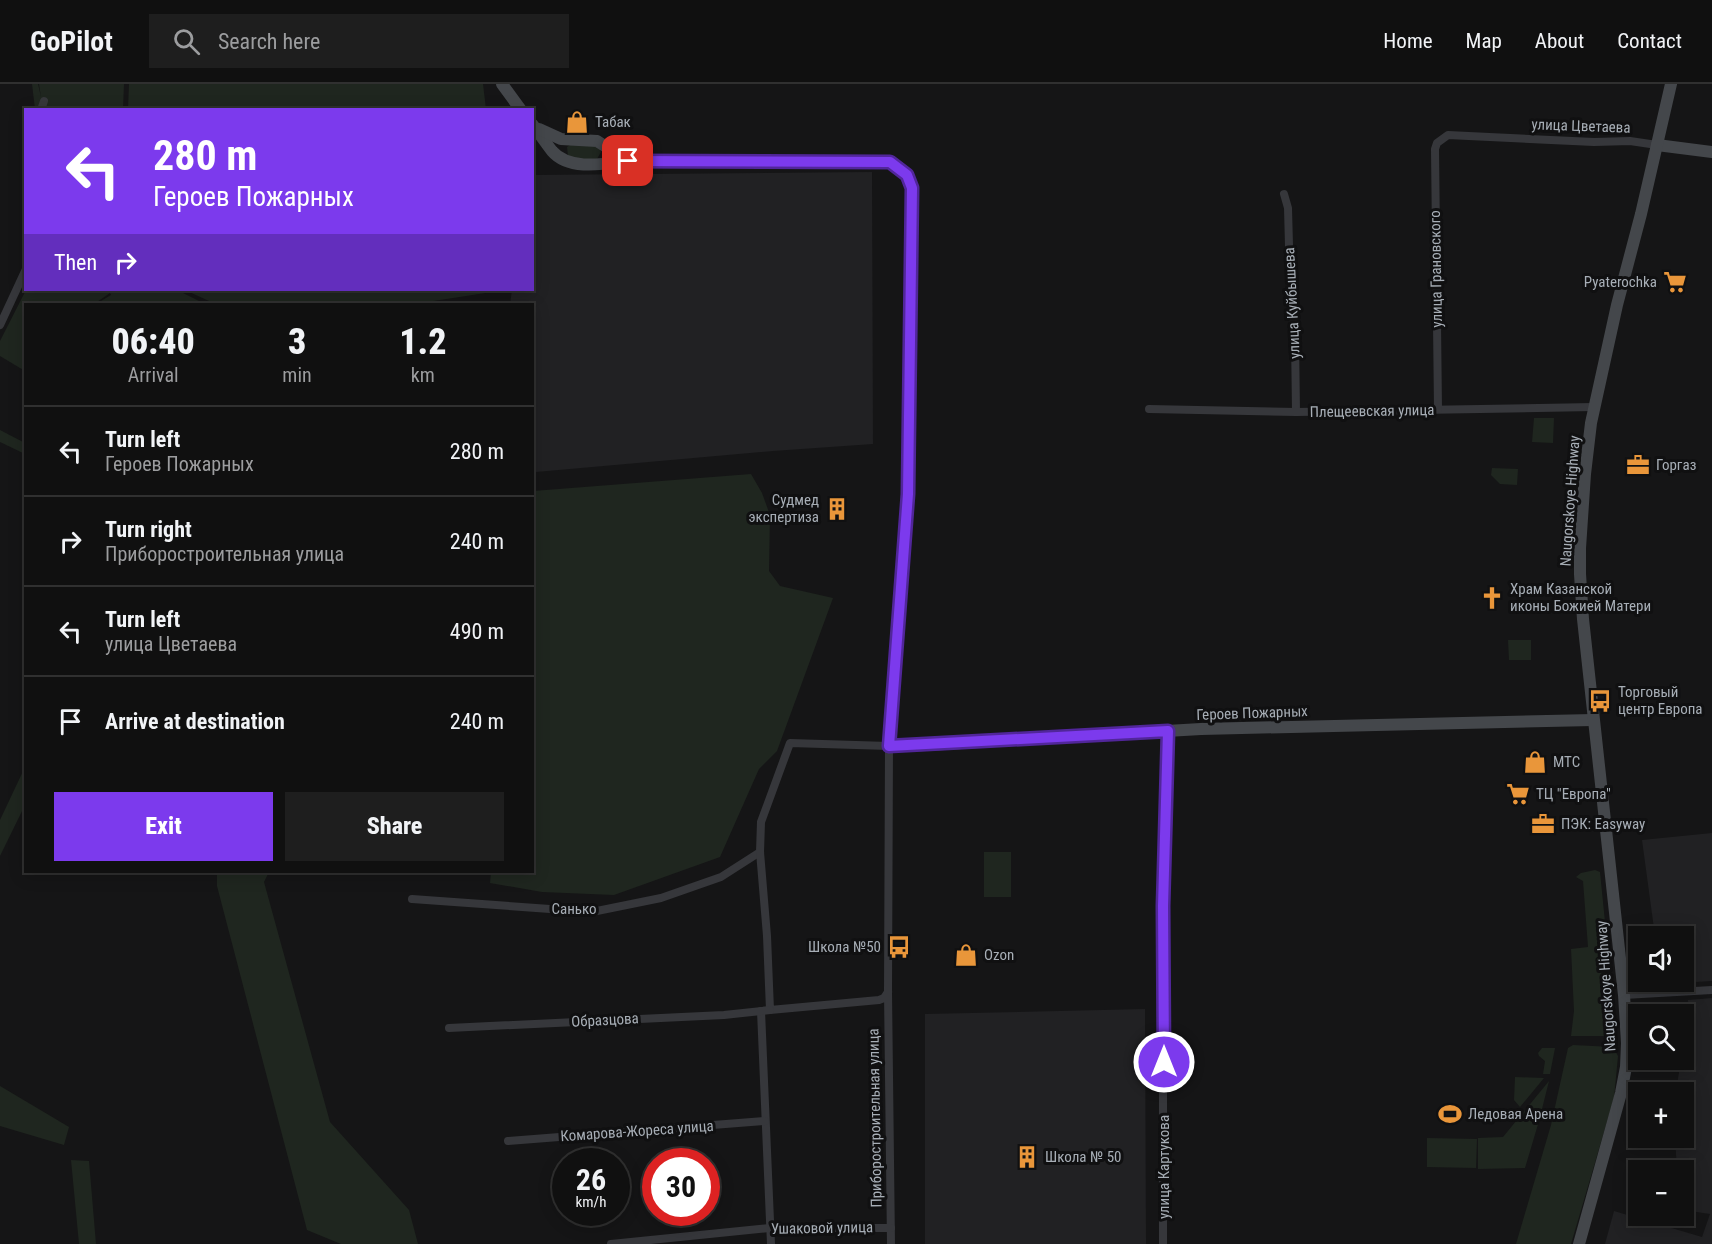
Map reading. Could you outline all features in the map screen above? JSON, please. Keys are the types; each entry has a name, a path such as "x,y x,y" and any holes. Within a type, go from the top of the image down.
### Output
{"main road":[{"path":"502,84 520,108"},
{"name":"Naugorskoye Highway","path":"1579,1244 1621,1093 1626,1067 1627,1043 1624,995 1584,636 1580,565 1585,474 1594,406 1671,84"},
{"path":"534,126 561,139 597,141 628,161"},
{"path":"534,126 552,151 567,161 599,164 628,161"},
{"name":"улица Цветаева","path":"1657,145 1712,152"},
{"name":"Приборостроительная улица","path":"628,161 879,161 890,162 907,175 912,188 908,477 889,746"},
{"name":"Героев Пожарных","path":"889,746 1202,729 1593,720"}],"street":[{"name":"улица Цветаева","path":"1448,135 1594,142 1630,141 1657,145"},
{"name":"улица Грановского","path":"1438,409 1435,149 1437,144 1448,135"},
{"path":"567,161 562,150 572,140"},
{"path":"599,164 606,155 603,144"},
{"name":"улица Куйбышева","path":"1284,194 1288,207 1290,283 1295,338 1296,412"},
{"path":"0,325 24,273"},
{"name":"Плещеевская улица","path":"1149,409 1296,412 1594,406"},
{"name":"улица Картукова","path":"1164,1244 1163,906 1168,731"},
{"path":"771,1244 765,1121 767,936 760,852 761,822 790,743 889,746"},
{"name":"Приборостроительная улица","path":"889,746 888,992 891,1244"},
{"name":"Санько","path":"412,899 592,912 662,898 721,878 760,852"},
{"path":"1624,995 1712,990"},
{"path":"766,1010 879,1000 884,998 888,992"},
{"name":"Образцова","path":"449,1028 724,1015 766,1010"},
{"name":"Комарова-Жореса улица","path":"508,1141 765,1121"},
{"name":"Ушаковой улица","path":"611,1244 770,1228 891,1227"}],"shaded area":[{"path":"32,84 38,84 41,97 39,84 124,84 123,108 35,108"},
{"path":"129,84 483,84 486,108 128,108"},
{"path":"593,144 601,152 597,159 574,159 568,156 567,147 570,145"},
{"path":"872,172 873,444 536,472 534,460 534,303 510,303 512,291 534,291 534,175"},
{"path":"25,291 179,291 203,303 98,303 111,295 110,293 95,303 24,303 24,370 0,356 0,341"},
{"path":"187,291 498,291 420,303 210,303"},
{"path":"1534,418 1554,418 1553,443 1532,442"},
{"path":"0,430 24,442 24,454 0,442"},
{"path":"1492,468 1518,469 1517,485 1500,484 1491,475"},
{"path":"751,474 762,493 770,515 769,571 780,586 833,598 777,751 759,769 720,857 614,895 542,892 490,883 491,873 534,873 534,491"},
{"path":"1508,640 1531,640 1531,660 1509,660"},
{"path":"24,769 24,807 0,856 0,820"},
{"path":"1712,833 1712,981 1694,982 1694,926 1654,926 1642,840"},
{"path":"984,852 1011,852 1011,897 984,897"},
{"path":"1595,870 1600,872 1616,1032 1611,1036 1571,1036 1574,1011 1571,949 1588,947 1583,881 1576,877 1581,873"},
{"path":"217,873 268,873 264,882 330,1122 409,1210 418,1244 341,1244 307,1230 217,886"},
{"path":"1712,998 1712,1244 1605,1244 1614,1211 1628,1215 1628,1226 1665,1226 1702,1237 1710,1214 1694,1212 1694,1160 1676,1160 1676,1148 1694,1148 1694,1082 1678,1082 1679,1070 1694,1070 1694,1004 1688,1004 1688,1000"},
{"path":"1145,1009 1146,1244 925,1244 925,1014"},
{"path":"1573,1045 1613,1047 1618,1056 1614,1098 1571,1244 1516,1244 1551,1125 1568,1048"},
{"path":"1542,1048 1555,1048 1550,1074 1543,1074 1545,1061 1538,1053"},
{"path":"1515,1077 1544,1078 1520,1107 1514,1100"},
{"path":"1549,1081 1525,1168 1478,1169 1478,1138 1503,1137"},
{"path":"0,1086 69,1127 64,1145 0,1126"},
{"path":"1427,1138 1477,1139 1476,1168 1427,1167"},
{"path":"71,1160 89,1161 96,1244 79,1244"}],"place":[{"name":"Табак","path":"577,122"},
{"name":"Pyaterochka","path":"1675,282"},
{"name":"Горгаз","path":"1638,465"},
{"name":"Судмед экспертиза","path":"837,509"},
{"name":"Храм Казанской иконы Божией Матери","path":"1492,598"},
{"name":"Торговый центр Европа","path":"1600,701"},
{"name":"МТС","path":"1535,762"},
{"name":"ТЦ \"Европа\"","path":"1518,794"},
{"name":"ПЭК: Easyway","path":"1543,824"},
{"name":"Школа №50","path":"899,947"},
{"name":"Ozon","path":"966,955"},
{"name":"Ледовая Арена","path":"1450,1114"},
{"name":"Школа № 50","path":"1027,1157"}],"route":[{"path":"628,161 890,162 907,175 912,188 908,494 889,746 1168,731 1163,906 1164,1062"}]}
